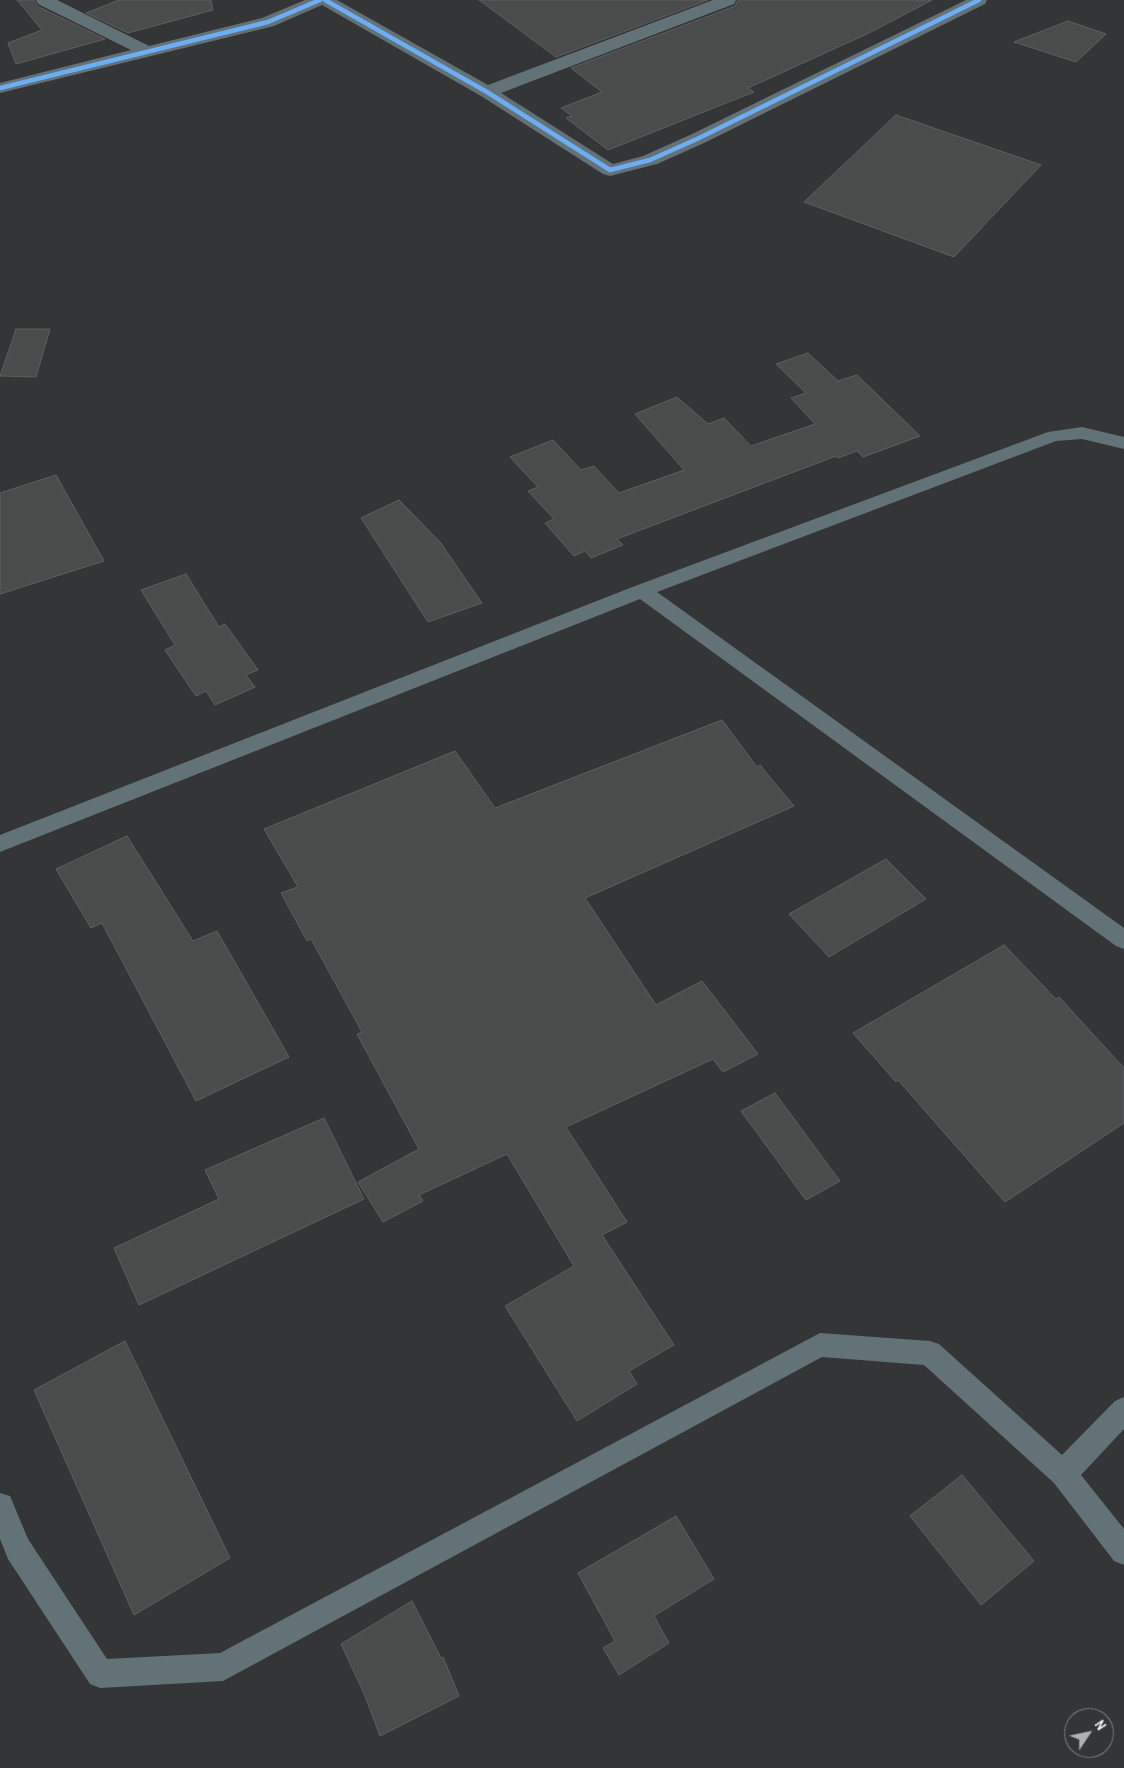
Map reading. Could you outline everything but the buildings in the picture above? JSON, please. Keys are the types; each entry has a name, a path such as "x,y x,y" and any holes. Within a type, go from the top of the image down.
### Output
{"street":[{"path":"44,0 146,51"},
{"path":"0,88 268,22 320,0"},
{"path":"325,0 487,92 610,170 629,167 650,160 697,139 979,0"},
{"path":"487,92 728,0"}],"lane":[{"path":"0,844 642,591 1054,436 1082,433 1124,443"},
{"path":"642,591 1124,940"},
{"path":"0,1506 18,1549 100,1674 223,1667 820,1345 930,1353 1063,1474 1124,1551"},
{"path":"1063,1474 1124,1410"}],"cycle path":[{"path":"0,88 268,22 320,0"},
{"path":"325,0 487,92 610,170 650,160 697,139 979,0"}]}
